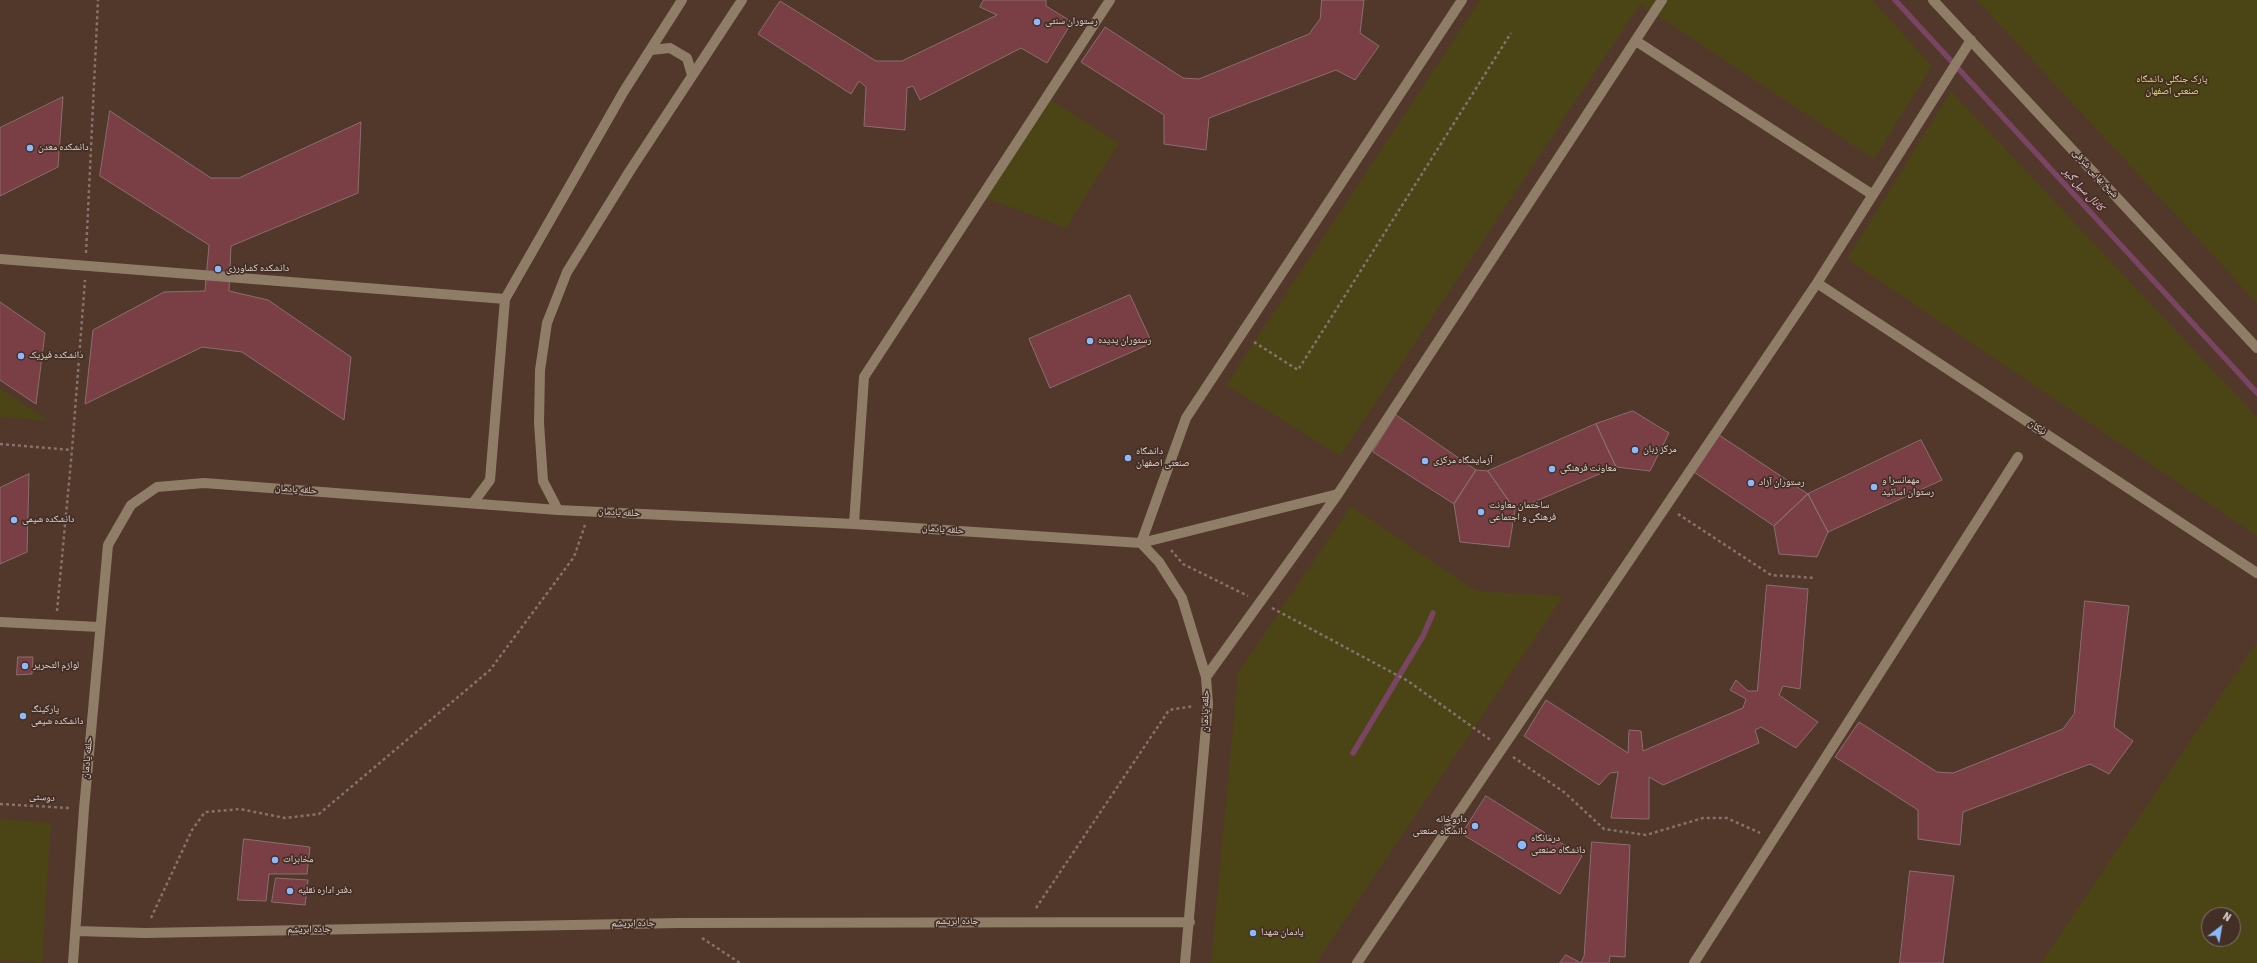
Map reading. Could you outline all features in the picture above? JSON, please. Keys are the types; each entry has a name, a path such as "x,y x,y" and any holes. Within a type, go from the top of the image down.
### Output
{"street":[{"path":"473,503 490,480 505,299 570,182 682,0"},
{"path":"558,510 543,481 538,424 540,370 547,323 567,272 692,75 742,0"},
{"path":"854,524 864,377 1110,0"},
{"path":"1141,543 1186,418 1462,0"},
{"path":"1206,677 1338,494 1662,0"},
{"name":"شیخ بهایی شرقی","path":"1933,0 2257,348"},
{"path":"1357,963 1817,283 1971,40"},
{"path":"1636,41 1873,195"},
{"path":"651,50 670,48 687,58 692,75"},
{"path":"0,259 505,299"},
{"name":"نیکان","path":"1817,283 2257,573"},
{"path":"1694,963 2018,457"},
{"name":"حلقه یادمان","path":"73,963 99,627 108,545 131,505 157,486 204,483 558,510 854,524 1141,543 1159,562 1182,598 1206,677 1208,704 1190,922 1185,963"},
{"path":"1141,543 1338,494"},
{"path":"0,622 55,626 99,627"},
{"name":"جاده ابریشم","path":"76,931 144,933 679,924 1027,921 1190,922"}],"path":[{"path":"55,626 72,450 86,265 98,0"},
{"path":"1242,334 1298,370 1511,33"},
{"path":"0,444 72,450"},
{"path":"1666,506 1772,575 1815,578"},
{"path":"144,933 192,830 205,812 240,809 285,818 319,814 490,670 574,557 590,511"},
{"path":"1372,661 1408,681 1564,792 1604,829 1646,835 1703,818 1727,818 1772,841"},
{"path":"1027,921 1169,710 1208,704"},
{"name":"دوستی","path":"0,804 84,809"},
{"path":"679,924 740,963"}],"shaded area":[{"name":"دانشگاه صنعتی اصفهان","path":"0,0 2257,0 2257,963 0,963"}],"green space":[{"path":"1480,0 1872,0 1932,66 1874,159 1640,4 1340,456 1226,385"},
{"name":"پارک جنگلی دانشگاه صنعتی اصفهان","path":"1977,0 2257,0 2257,303"},
{"path":"1951,91 2257,417 2257,536 1847,259"},
{"path":"1051,100 1119,143 1066,228 986,198"},
{"path":"0,389 49,421 0,417"},
{"path":"1351,506 1476,591 1563,596 1316,963 1211,963 1238,673"},
{"path":"2257,642 2257,963 2041,963"},
{"path":"0,819 51,823 42,963 0,960"}],"building":[{"path":"984,0 1046,0 1046,6 1072,22 1047,63 1021,48 920,100 913,86 907,88 905,130 864,126 866,87 859,81 851,94 758,34 780,1 876,61 902,61 997,15 980,7"},
{"path":"1322,0 1364,0 1360,33 1379,46 1355,80 1336,70 1209,118 1206,150 1164,144 1164,115 1081,62 1105,27 1183,78 1199,79 1309,34 1320,19"},
{"name":"دانشکده معدن","path":"63,97 58,167 0,196 0,128"},
{"name":"دانشکده کشاورزی","path":"110,111 211,178 239,178 361,122 358,193 231,246 229,291 268,300 351,357 344,420 242,352 202,347 85,404 93,330 164,292 205,291 209,245 100,176"},
{"name":"رستوران پدیده","path":"1130,295 1152,343 1050,388 1029,339"},
{"name":"دانشکده فیزیک","path":"0,302 45,333 36,404 0,380"},
{"name":"مرکز زبان","path":"1633,411 1669,433 1650,471 1616,467 1596,424"},
{"name":"آزمایشگاه مرکزی","path":"1396,415 1476,470 1454,504 1373,452"},
{"name":"معاونت فرهنگی","path":"1596,424 1616,467 1515,510 1488,471"},
{"name":"رستوران آزاد","path":"1719,435 1808,494 1774,526 1694,472"},
{"name":"مهمانسرا و رستوان اساتید","path":"1921,440 1942,480 1828,532 1808,494"},
{"path":"1476,470 1488,471 1515,510 1509,547 1460,542 1454,504"},
{"name":"دانشکده شیمی","path":"29,474 27,552 0,564 0,488"},
{"path":"1808,494 1828,532 1817,557 1779,554 1774,526"},
{"path":"1767,585 1808,589 1800,689 1783,686 1779,695 1818,722 1796,748 1761,727 1755,730 1759,743 1663,785 1649,777 1649,819 1611,818 1618,772 1610,773 1599,785 1524,736 1546,700 1628,753 1629,730 1641,731 1643,751 1743,708 1746,699 1730,690 1736,680 1748,691 1757,691"},
{"path":"2085,601 2129,606 2114,727 2133,741 2109,774 2090,764 1963,812 1960,845 1918,839 1918,810 1835,757 1859,722 1937,772 1953,773 2063,729 2074,714"},
{"name":"لوازم التحریر","path":"18,657 33,657 32,674 17,675"},
{"name":"درمانگاه دانشگاه صنعتی","path":"1486,796 1582,856 1560,894 1462,834"},
{"name":"مخابرات","path":"244,839 310,847 307,874 269,874 266,901 238,900"},
{"path":"1592,842 1630,845 1625,957 1610,956 1609,963 1581,963 1584,956"},
{"path":"1910,871 1954,876 1943,963 1900,963"},
{"name":"دفتر اداره نقلیه","path":"276,878 308,880 305,905 272,902"},
{"path":"1566,955 1581,963 1560,963"}],"waterway":[{"name":"کانال سیل گیر","path":"1895,0 2257,393"},
{"path":"1353,753 1423,636 1433,613"}],"place":[{"name":"رستوران سنتی","path":"1037,22"},
{"name":"دانشکده معدن","path":"30,148"},
{"name":"دانشکده کشاورزی","path":"218,269"},
{"name":"رستوران پدیده","path":"1090,341"},
{"name":"دانشکده فیزیک","path":"21,356"},
{"name":"مرکز زبان","path":"1635,450"},
{"name":"دانشگاه صنعتی اصفهان","path":"1128,458"},
{"name":"آزمایشگاه مرکزی","path":"1425,461"},
{"name":"معاونت فرهنگی","path":"1552,469"},
{"name":"رستوران آزاد","path":"1751,483"},
{"name":"مهمانسرا و رستوان اساتید","path":"1874,487"},
{"name":"ساختمان معاونت فرهنگی و اجتماعی","path":"1481,512"},
{"name":"دانشکده شیمی","path":"14,520"},
{"name":"لوازم التحریر","path":"25,666"},
{"name":"پارکینگ دانشکده شیمی","path":"23,716"},
{"name":"داروخانه دانشگاه صنعتی","path":"1475,826"},
{"name":"درمانگاه دانشگاه صنعتی","path":"1522,845"},
{"name":"مخابرات","path":"275,860"},
{"name":"دفتر اداره نقلیه","path":"290,891"},
{"name":"یادمان شهدا","path":"1253,933"}]}
